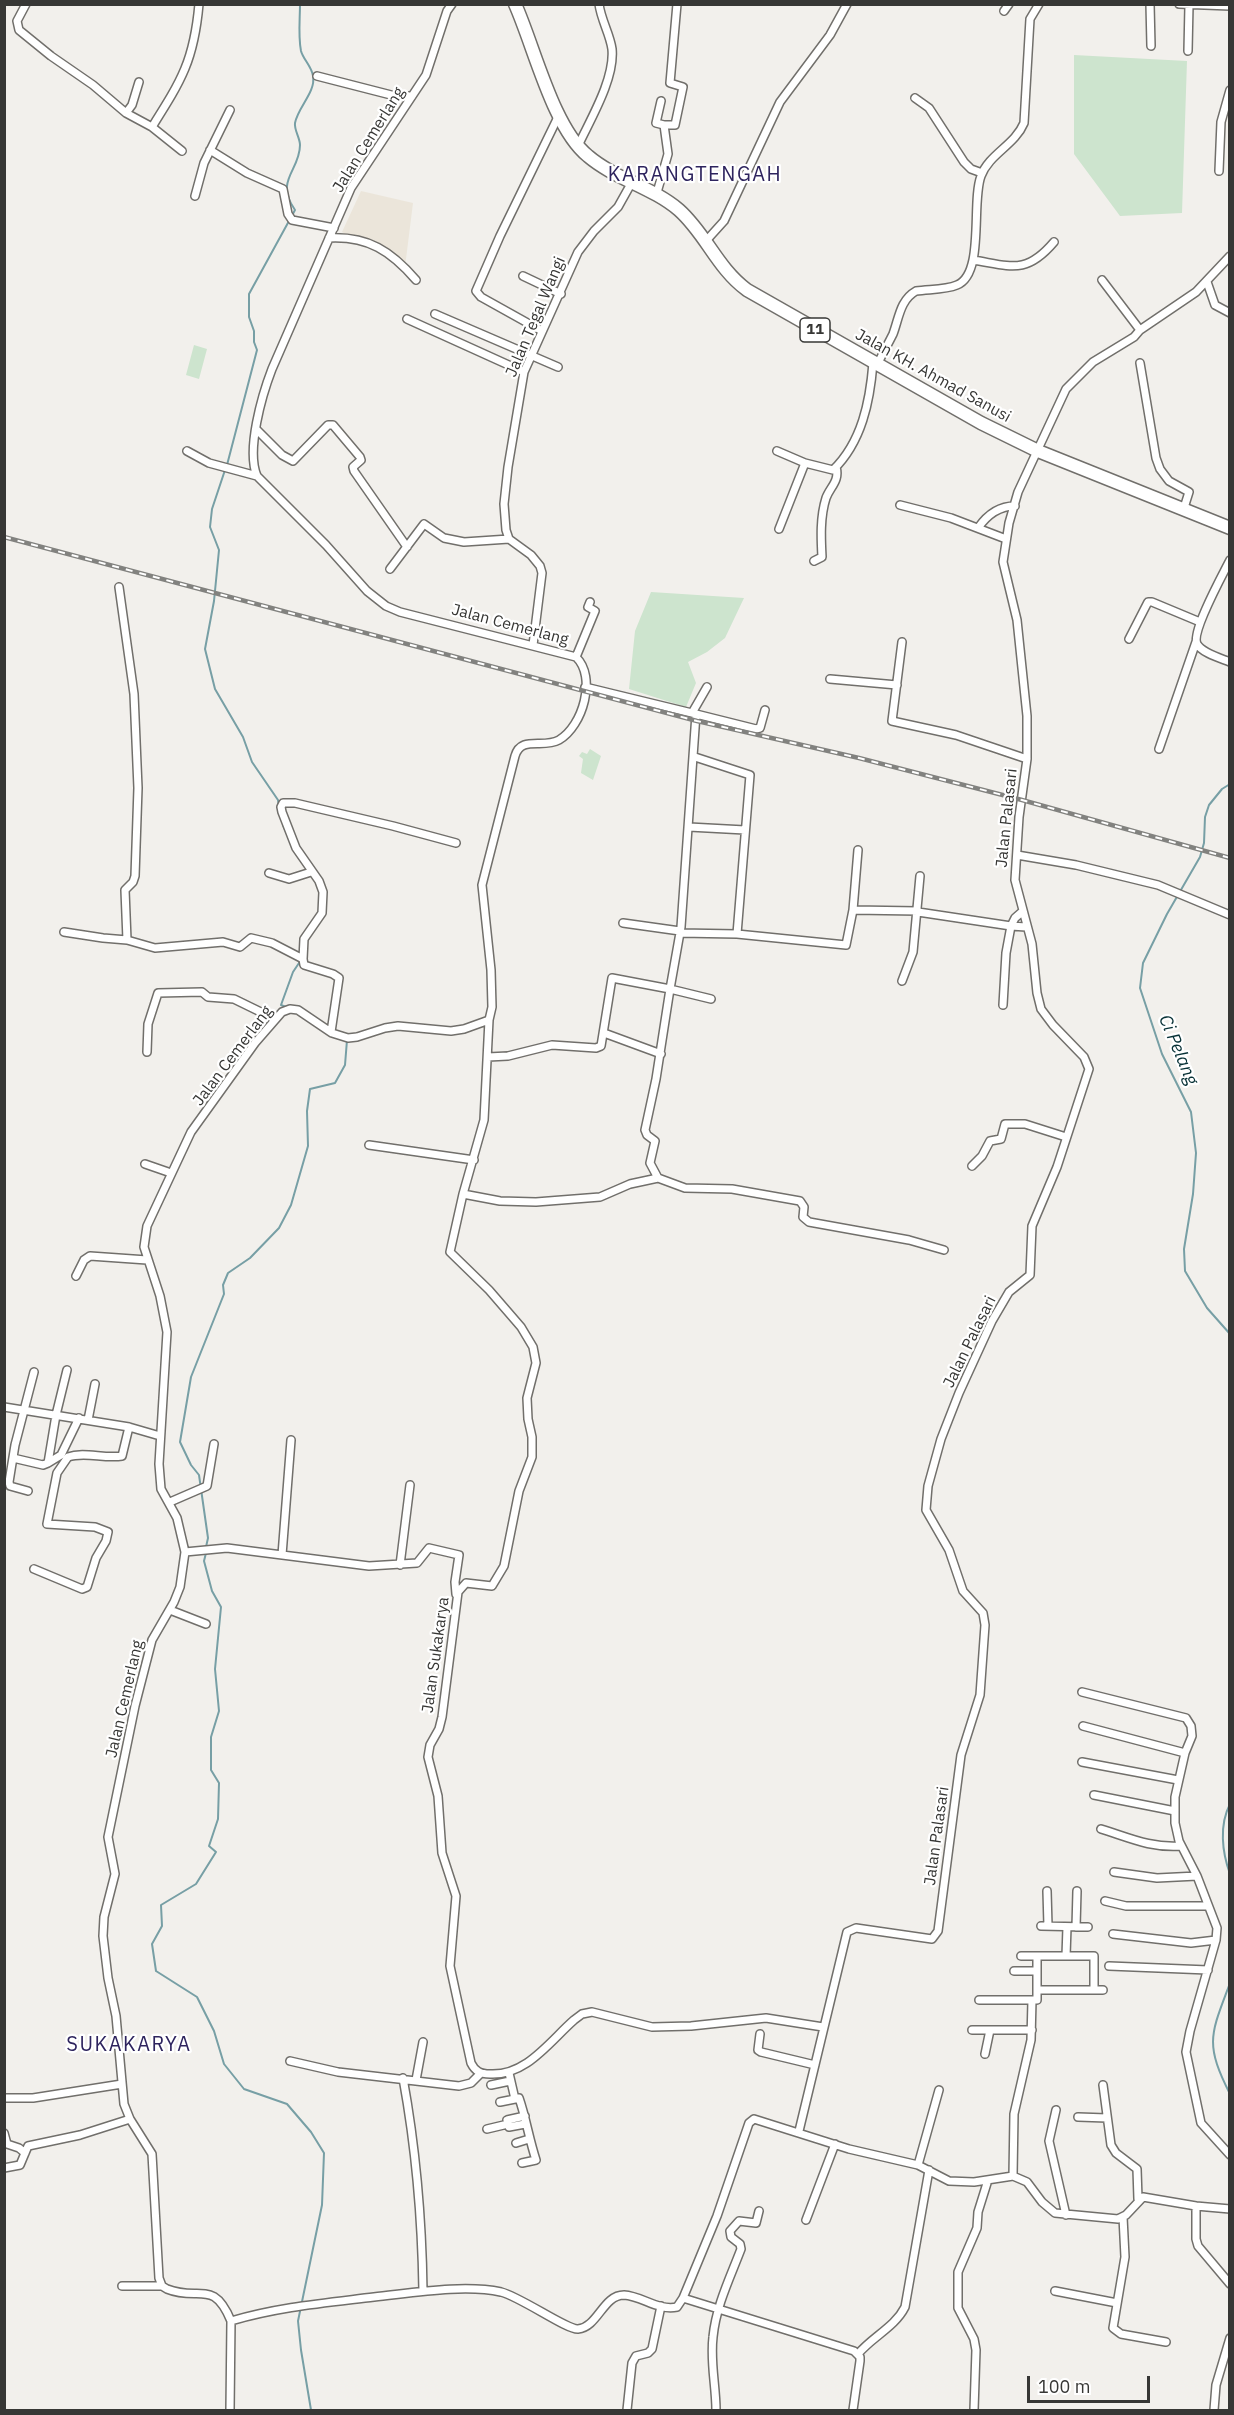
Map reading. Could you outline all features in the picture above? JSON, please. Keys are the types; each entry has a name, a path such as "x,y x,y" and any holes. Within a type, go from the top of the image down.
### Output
{"highway":[{"name":"Jalan KH. Ahmad Sanusi","path":"515,4 560,115 578,147 590,158 677,209 721,266 747,290 963,414 1038,451 1230,528"}],"street":[{"path":"26,4 17,21 19,30 93,85 126,113 152,127 182,151"},
{"path":"152,127 177,88 189,60 196,34 199,4"},
{"name":"Jalan Cemerlang","path":"162,2286 159,2278 152,2154 130,2119 124,2104 116,2016 108,1978 103,1936 104,1917 115,1874 108,1837 147,1653 180,1587 185,1552 177,1518 161,1489 160,1436 167,1332 160,1296 144,1247 147,1226 191,1132 275,1019 286,1010 298,1010 331,1032 348,1038 398,1026 451,1031 489,1020 492,1007 491,970 482,885 516,751 524,744 549,744 571,730 581,711 585,687 586,671 576,657 400,612 386,606 367,591 326,545 257,476 254,461 256,429 265,387 272,369 351,188 426,75 447,11 452,4"},
{"path":"578,147 606,82 612,59 611,44 599,4"},
{"path":"661,101 656,123 675,124 683,87 670,82 677,4"},
{"path":"705,243 724,221 780,102 799,74 818,52 847,4"},
{"path":"777,452 828,470 836,467 848,452 865,417 875,364 894,332 900,311 910,294 960,284 972,270 978,187 982,174 990,162 1016,138 1024,123 1030,19 1039,4"},
{"path":"1150,4 1151,46"},
{"path":"1179,4 1230,6"},
{"path":"1188,51 1189,5"},
{"path":"317,76 395,96 412,96"},
{"path":"126,113 132,105 140,82"},
{"path":"1219,171 1221,122 1230,90"},
{"path":"915,98 928,108 964,162 971,169 982,174"},
{"path":"195,196 204,163 230,110"},
{"path":"542,331 481,297 476,291 500,236 560,115"},
{"path":"656,196 668,154 664,124"},
{"path":"210,150 248,173 283,189 288,214 292,220 334,228"},
{"name":"Jalan Tegal Wangi","path":"509,539 504,504 524,372 578,252 594,231 618,207 632,182"},
{"path":"329,238 350,237 368,241 416,280"},
{"path":"973,260 1018,267 1026,265 1046,252 1054,242"},
{"name":"Jalan Palasari","path":"800,2132 823,2027 849,1930 856,1928 932,1939 938,1931 961,1755 980,1695 985,1626 983,1613 963,1591 950,1550 926,1510 930,1472 948,1420 992,1321 1010,1292 1030,1275 1032,1227 1057,1167 1089,1069 1084,1057 1049,1021 1041,1009 1032,944 1015,880 1019,817 1027,759 1026,703 1018,630 1003,568 1006,539 1018,492 1070,383 1093,362 1134,337 1140,330 1196,292 1230,256"},
{"path":"523,276 561,294"},
{"path":"1102,280 1140,330"},
{"path":"1207,282 1215,305 1230,313"},
{"path":"435,314 558,368"},
{"path":"407,319 524,372"},
{"path":"1140,363 1156,458 1160,469 1169,481 1189,492 1183,511"},
{"path":"256,429 282,455 293,461 328,425 333,424 360,457 361,460 354,467 354,471 407,547"},
{"path":"188,451 209,463 257,476"},
{"path":"778,529 805,463"},
{"path":"814,561 822,557 822,519 826,499 838,474 836,467"},
{"path":"900,505 951,518 1006,539"},
{"path":"978,528 984,520 1001,508 1015,506"},
{"path":"390,569 424,524 444,538 464,542 509,539 531,555 540,566 542,573 533,645"},
{"path":"1159,749 1196,642 1200,622 1230,560"},
{"path":"119,587 128,662 134,686 138,788 135,876 125,891 127,940"},
{"path":"576,657 595,611 588,607 590,602"},
{"path":"1129,639 1148,602 1200,622"},
{"path":"902,642 892,721 956,735 1027,759"},
{"path":"1196,642 1202,649 1230,662"},
{"path":"830,679 897,685"},
{"path":"585,687 756,729 760,728 765,710"},
{"path":"658,1178 650,1163 655,1139 647,1135 645,1130 661,1054 680,932 695,757 694,714 707,687"},
{"path":"695,757 750,775 737,934"},
{"path":"331,1032 339,978 304,965 303,959 304,939 319,919 324,903 321,888 310,872 289,830 281,807 283,802 371,820 456,843"},
{"path":"689,827 746,830"},
{"path":"623,923 680,932 737,934 844,945 847,943 853,910 858,850"},
{"path":"1017,855 1076,865 1158,885 1230,915"},
{"path":"268,873 289,879 310,872"},
{"path":"902,981 912,959 920,876"},
{"path":"853,910 918,911 1026,927"},
{"path":"1003,1005 1006,953 1011,926 1015,918 1023,911"},
{"path":"64,932 127,940 155,948 223,942 240,947 249,939 256,937 303,959"},
{"path":"488,1057 508,1056 552,1045 598,1047 603,1044 612,978 711,999"},
{"path":"147,1052 148,1024 158,993 202,992 208,997 234,999 275,1019"},
{"name":"Jalan Sukakarya","path":"481,2073 475,2070 469,2056 450,1966 456,1896 442,1853 438,1796 428,1757 430,1745 442,1717 456,1596 461,1586 466,1583 492,1586 504,1566 519,1491 532,1457 532,1437 527,1408 536,1363 533,1347 521,1327 489,1290 451,1255 451,1243 484,1120 489,1020"},
{"path":"604,1034 661,1054"},
{"path":"972,1166 982,1156 990,1141 1001,1139 1005,1124 1025,1124 1066,1137"},
{"path":"369,1145 474,1160"},
{"path":"146,1164 171,1173"},
{"path":"463,1194 500,1201 536,1202 600,1197 630,1184 658,1178 686,1188 732,1190 800,1201 804,1207 803,1217 808,1222 909,1240 944,1250"},
{"path":"76,1276 84,1260 90,1256 147,1260"},
{"path":"48,1463 67,1370"},
{"path":"28,1491 9,1485 23,1410 34,1372"},
{"path":"88,1420 95,1384"},
{"path":"4,1407 129,1426 160,1436"},
{"path":"13,1458 43,1465 48,1463 61,1455 79,1418"},
{"path":"34,1569 82,1589 87,1587 96,1558 106,1541 108,1532 95,1527 47,1524 54,1482 68,1457 122,1456 129,1426"},
{"path":"282,1555 291,1440"},
{"path":"170,1502 207,1486 214,1444"},
{"path":"400,1564 410,1485"},
{"path":"185,1552 227,1548 369,1566 417,1563 429,1548 458,1554 460,1557 455,1582 456,1596"},
{"path":"170,1610 206,1624"},
{"path":"1082,1692 1185,1718 1191,1726 1192,1736 1178,1780 1175,1822 1181,1846 1197,1876 1216,1928 1216,1940 1186,2052 1202,2123 1230,2155"},
{"path":"1083,1726 1185,1753"},
{"path":"1082,1762 1178,1780"},
{"path":"1095,1795 1175,1810"},
{"path":"1101,1828 1148,1845 1181,1846"},
{"path":"1114,1872 1157,1878 1197,1876"},
{"path":"1047,1891 1044,1926 1088,1927"},
{"path":"1076,1926 1077,1891"},
{"path":"1106,1901 1126,1906 1208,1905"},
{"path":"1066,1956 1067,1926"},
{"path":"1113,1934 1191,1942 1216,1940"},
{"path":"1021,1956 1094,1956 1094,1990"},
{"path":"979,2000 1037,2000 1037,1956"},
{"path":"1109,1966 1208,1970"},
{"path":"1014,1971 1037,1971"},
{"path":"1037,1990 1103,1990"},
{"path":"1013,2176 1014,2114 1032,2030 1032,2000"},
{"path":"491,2085 509,2077 574,2020 586,2013 597,2013 652,2027 774,2019 823,2027"},
{"path":"972,2030 1032,2030"},
{"path":"984,2054 990,2030"},
{"path":"760,2034 758,2050 761,2052 815,2066"},
{"path":"416,2080 423,2042"},
{"path":"290,2061 338,2072 463,2086 471,2084 481,2073 509,2077"},
{"path":"509,2077 515,2099"},
{"path":"404,2078 413,2134 422,2232 423,2291"},
{"path":"4,2098 33,2098 122,2084"},
{"path":"1103,2085 1113,2149 1138,2170 1138,2199"},
{"path":"918,2164 939,2090"},
{"path":"500,2102 519,2098 536,2160 522,2163"},
{"path":"1056,2110 1049,2141 1065,2215"},
{"path":"1078,2117 1107,2118"},
{"path":"4,2168 20,2165 24,2161 28,2146 80,2135 130,2119"},
{"path":"231,2321 276,2308 423,2291 474,2290 505,2293 549,2314 568,2328 575,2329 587,2327 611,2300 618,2296 626,2296 661,2306 676,2307 683,2298 717,2216 749,2123 758,2119 835,2144 918,2164 949,2181 974,2182 1013,2176 1027,2182 1052,2211 1065,2215 1113,2219 1123,2217 1138,2199 1149,2196 1196,2206 1230,2209"},
{"path":"487,2129 508,2124 507,2120 525,2120"},
{"path":"4,2133 7,2144 25,2153"},
{"path":"516,2143 529,2139"},
{"path":"806,2220 835,2144"},
{"path":"858,2354 871,2339 898,2319 905,2307 929,2170"},
{"path":"974,2410 976,2350 974,2339 958,2308 958,2272 977,2228 978,2212 988,2180"},
{"path":"1196,2206 1198,2246 1230,2284"},
{"path":"716,2410 712,2337 718,2309 741,2249 740,2244 730,2237 730,2231 739,2221 756,2223 759,2211"},
{"path":"1123,2217 1125,2257 1113,2325 1115,2331 1166,2342"},
{"path":"122,2286 162,2286 173,2292 212,2295 219,2299 231,2321 230,2410"},
{"path":"1055,2291 1117,2303"},
{"path":"683,2298 829,2342 858,2354 860,2361 852,2410"},
{"path":"627,2410 632,2363 636,2356 648,2354 652,2349 661,2306"},
{"path":"1214,2410 1216,2385 1230,2338"}],"shaded area":[{"path":"361,191 413,203 405,267 342,232"}],"green space":[{"path":"1074,55 1187,61 1182,213 1120,216 1074,154"},
{"path":"194,345 207,349 199,379 186,375"},
{"path":"651,592 744,598 725,638 707,652 688,662 696,683 686,707 629,689 635,631"},
{"path":"590,749 601,756 593,780 581,773 583,759 579,756 582,752 587,754"}],"waterway":[{"path":"227,465 257,350 249,317 249,294 295,210 287,191 287,183 299,154 300,145 295,123 313,82 312,73 301,51 300,4"},
{"path":"225,470 212,509 210,527 219,550 214,601 205,649 215,689 243,737 252,762 278,800 279,807"},
{"name":"Ci Pelang","path":"1230,784 1222,789 1209,805 1205,817 1204,843 1200,857 1167,914 1143,963 1140,988 1162,1054 1191,1112 1196,1153 1193,1194 1184,1249 1185,1271 1207,1308 1230,1334"},
{"path":"283,825 288,836"},
{"path":"295,852 302,862"},
{"path":"303,935 314,921"},
{"path":"286,1007 281,1005 293,972 299,963 301,943"},
{"path":"206,1547 208,1538 199,1475 191,1465 180,1442 191,1377 224,1294 223,1285 228,1273 250,1258 279,1228 291,1205 308,1146 307,1111 310,1089 335,1083 345,1065 347,1040"},
{"path":"206,1553 204,1561 212,1591 221,1607 215,1669 219,1711 211,1737 211,1770 219,1783 218,1819 209,1846 216,1852 196,1884 161,1905 162,1926 152,1944 156,1971 197,1997 214,2031 224,2064 244,2089 287,2104 311,2132 324,2153 322,2205 298,2321 311,2410"},
{"name":"Ci Pelang","path":"1230,1804 1223,1830 1225,1857 1230,1874"},
{"name":"Ci Pelang","path":"1230,1983 1218,2015 1213,2038 1216,2062 1230,2094"}],"railway":[{"path":"4,537 697,721 859,758 1022,800 1230,858"}],"district":[{"name":"KARANGTENGAH","path":"695,175"},
{"name":"SUKAKARYA","path":"129,2045"}]}
